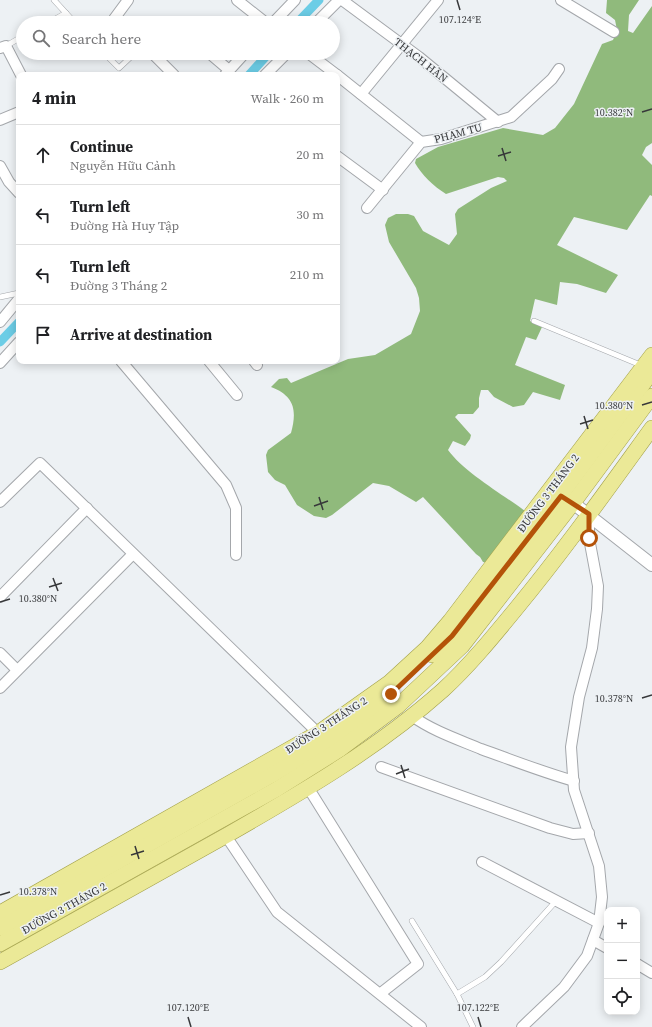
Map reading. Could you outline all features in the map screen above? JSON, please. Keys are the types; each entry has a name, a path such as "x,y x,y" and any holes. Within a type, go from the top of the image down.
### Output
{"main road":[{"name":"ĐƯỜNG 3 THÁNG 2","path":"0,944 277,789 339,750 398,706 462,646 649,364"},
{"name":"ĐƯỜNG 3 THÁNG 2","path":"0,913 318,733 390,682 427,648 652,396"},
{"name":"ĐƯỜNG 3 THÁNG 2","path":"0,962 309,789 364,753 412,716 444,689 485,646 560,556 652,428"},
{"name":"ĐƯỜNG 3 THÁNG 2","path":"0,928 272,775 333,738 391,694 452,636 562,496"}],"street":[{"path":"116,16 128,0"},
{"path":"237,0 257,16"},
{"path":"280,16 296,0"},
{"path":"323,16 340,0"},
{"name":"THẠCH HÃN","path":"340,0 403,45 498,122"},
{"path":"361,94 403,45 438,0"},
{"path":"561,0 614,32"},
{"path":"3,47 19,72"},
{"path":"159,60 171,72"},
{"path":"215,60 226,72"},
{"path":"228,72 239,60"},
{"path":"268,72 280,60"},
{"path":"317,60 333,72"},
{"name":"PHẠM TU","path":"367,208 421,142 441,139 511,117 524,107 552,79 559,69"},
{"path":"340,77 421,142"},
{"path":"0,120 16,113"},
{"path":"340,158 383,190"},
{"path":"0,166 4,183 16,191"},
{"path":"0,322 16,303"},
{"path":"0,363 16,345"},
{"path":"124,364 226,485 236,508 236,555"},
{"path":"211,364 237,395"},
{"path":"0,502 40,463 318,733"},
{"path":"562,496 589,514 652,566"},
{"path":"0,597 87,508"},
{"path":"522,1027 564,987 587,956 599,923 602,897 599,866 580,810 574,782 571,747 579,697 592,648 597,609 598,586 589,538 589,514"},
{"path":"0,688 134,554"},
{"path":"0,653 17,670"},
{"path":"412,716 424,724 447,735 534,769 574,782"},
{"path":"381,767 550,828 573,834 589,833"},
{"path":"309,789 418,964 381,993"},
{"path":"226,836 277,912 381,993 421,1027"},
{"path":"482,862 599,923"},
{"path":"593,940 604,946"},
{"path":"640,966 652,972"}],"lane":[{"path":"54,0 66,14 62,16"},
{"path":"3,47 16,40"},
{"path":"111,60 119,68 128,60"},
{"path":"0,297 16,294"},
{"path":"534,321 649,364"},
{"path":"457,994 485,976 501,962 556,901"},
{"path":"412,921 457,994 473,1027"}],"green space":[{"path":"607,0 639,0 629,15 628,31 633,33 652,6 652,143 646,147 642,155 652,165 652,196 650,195 627,230 574,217 557,245 618,275 606,293 577,284 560,282 557,305 535,299 530,321 542,327 536,340 526,337 515,365 565,385 560,400 533,392 524,405 513,407 494,397 488,390 481,390 479,407 473,414 458,414 455,417 471,435 470,439 465,446 453,441 448,450 473,474 525,511 488,563 483,562 423,497 416,502 389,486 373,483 332,515 326,518 314,516 297,505 285,485 275,480 268,472 266,455 268,450 291,433 294,418 294,411 289,400 285,395 271,387 279,379 287,378 291,383 336,364 340,364 340,362 348,359 375,355 411,334 420,311 419,298 416,288 389,242 385,225 388,218 396,214 408,214 414,216 423,231 449,245 457,234 455,214 458,209 491,188 507,181 504,178 498,177 446,194 424,176 415,163 416,159 438,147 503,128 543,135 555,128 574,104 602,44 613,40 617,30 615,20 606,13"}],"waterway":[{"path":"304,16 319,0"},
{"path":"252,72 263,60"},
{"path":"0,342 16,325"}],"route":[{"path":"391,694 452,636 561,496 589,514 589,538"}]}
